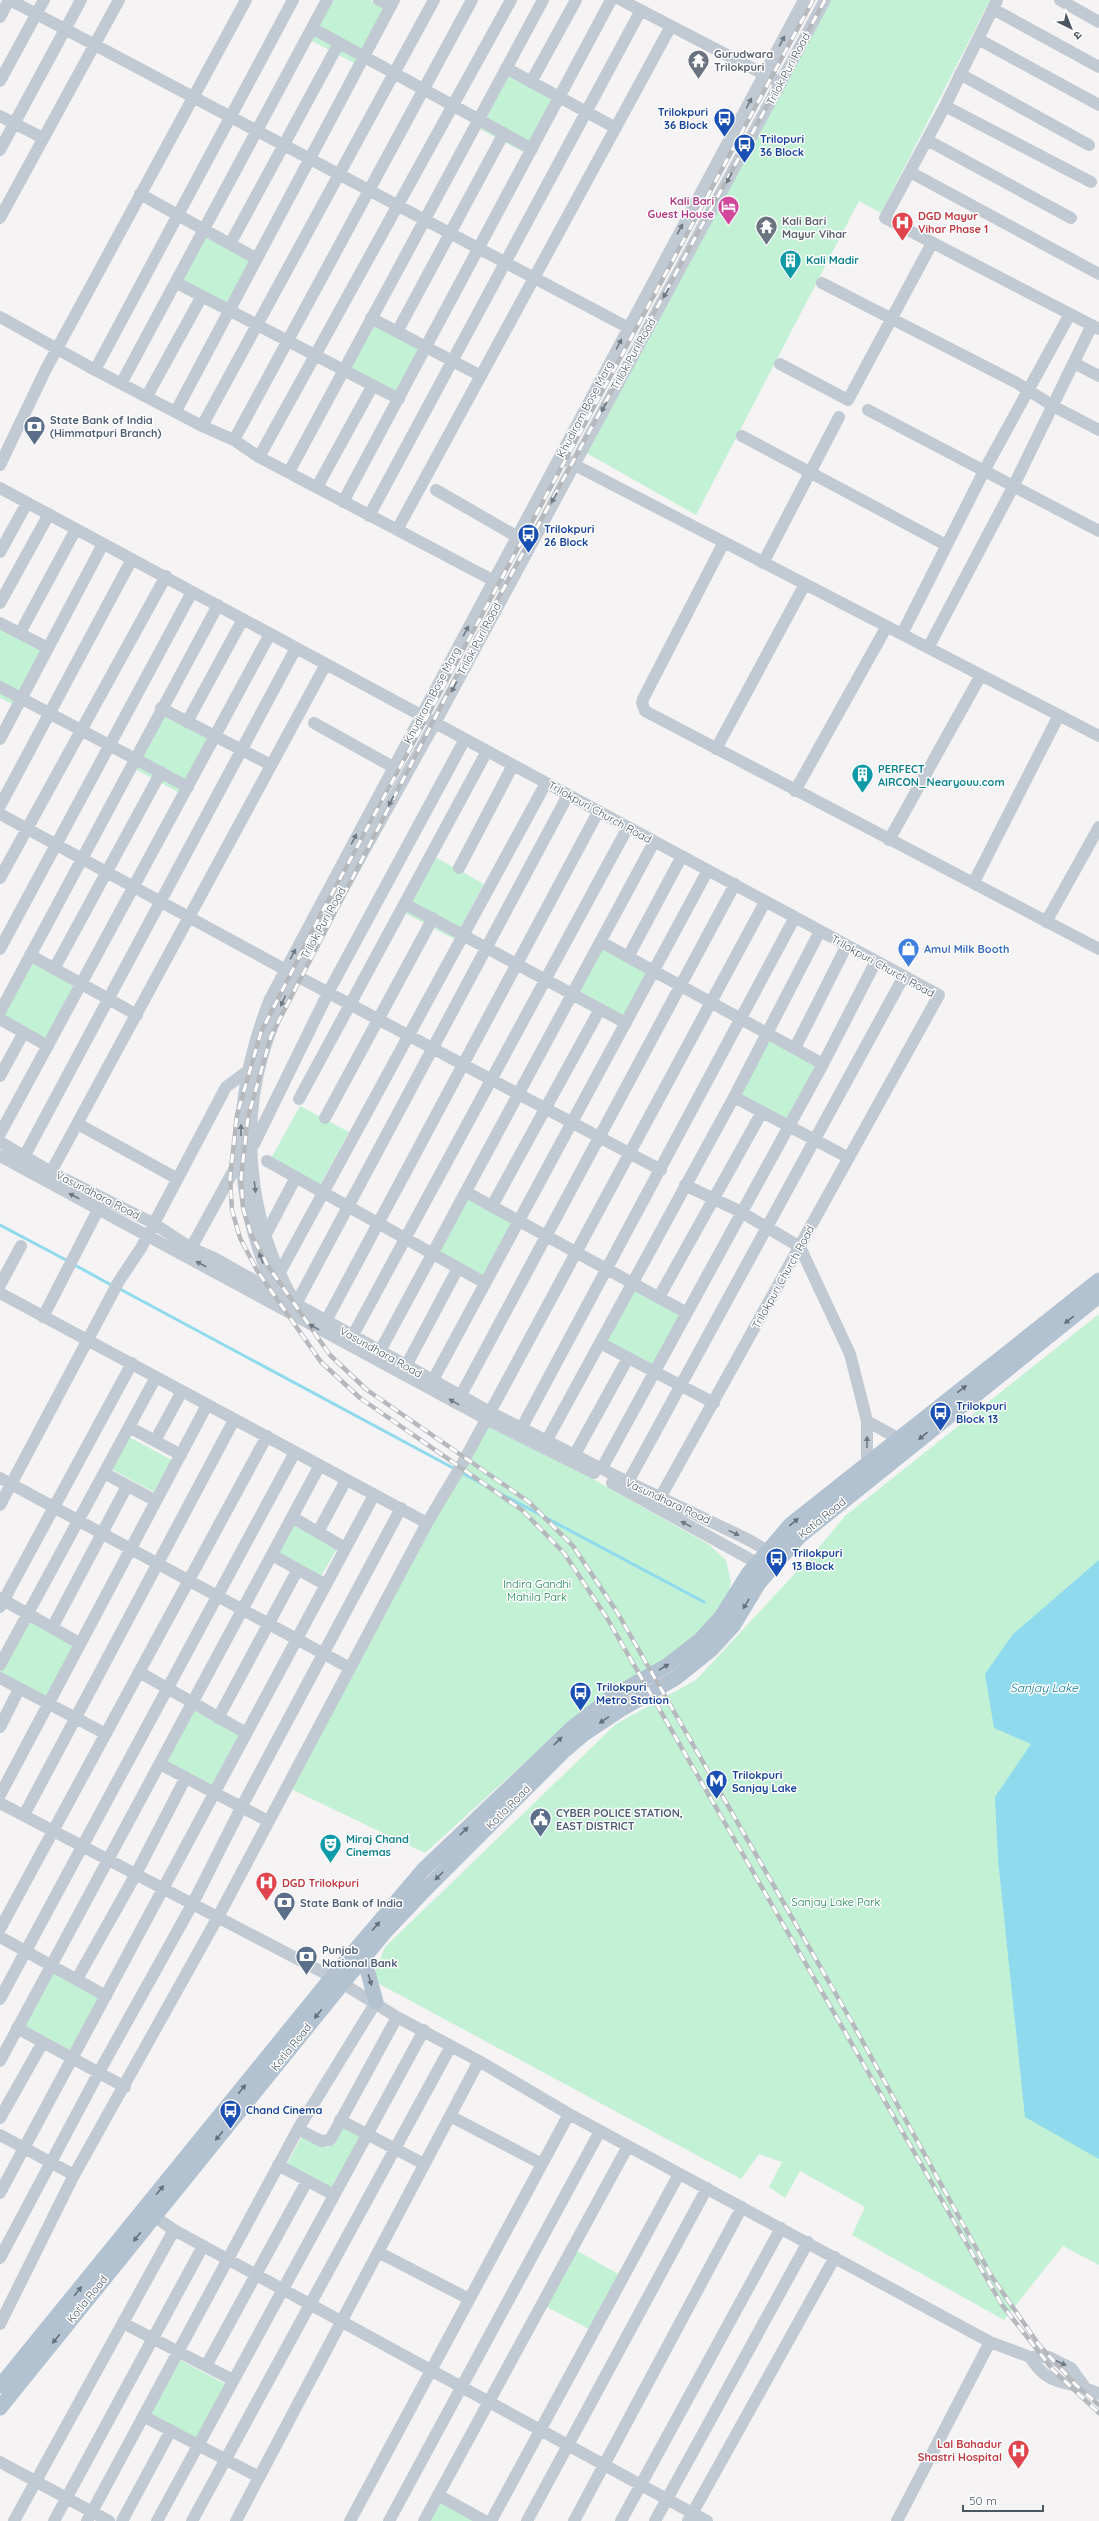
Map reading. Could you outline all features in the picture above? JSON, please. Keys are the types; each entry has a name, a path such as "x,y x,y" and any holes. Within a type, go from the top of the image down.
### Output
{"main road":[{"name":"Kotla Road","path":"0,2386 149,2212 338,1980 423,1870 572,1728 613,1696 668,1665 700,1640 721,1618 748,1574 790,1525 1099,1280"},
{"name":"Kotla Road","path":"338,1980 364,1958 421,1894 564,1751 584,1734 620,1710 676,1678 711,1650 733,1626 758,1583 799,1537 1099,1296"},
{"path":"364,1958 376,2002"},
{"name":"Kotla Road","path":"0,2408 149,2212"}],"street":[{"path":"0,17 10,0 627,328"},
{"path":"0,81 44,0"},
{"path":"0,150 81,0"},
{"path":"0,218 119,0"},
{"path":"0,465 14,431 57,348 246,0"},
{"path":"95,370 293,0"},
{"path":"122,382 327,0"},
{"path":"176,411 392,3 379,0"},
{"path":"202,426 434,0"},
{"path":"234,440 286,340 472,0"},
{"path":"259,457 454,106 511,0"},
{"path":"289,472 543,0"},
{"path":"531,82 576,0"},
{"path":"344,502 611,0"},
{"path":"621,0 780,82"},
{"name":"Khudiram Bose Marg","path":"366,818 627,328 804,0"},
{"name":"Trilok Puri Road","path":"273,1294 248,1218 241,1156 242,1112 247,1070 258,1030 290,972 435,723 506,588 825,0"},
{"path":"1060,0 1099,22"},
{"path":"928,648 1013,487 1074,363 1096,327 885,218 945,106 995,4 1099,67"},
{"path":"369,516 641,10"},
{"path":"397,530 535,279 671,26"},
{"path":"312,28 504,133 532,150"},
{"path":"978,39 1099,105"},
{"path":"230,244 339,43"},
{"path":"506,68 616,128"},
{"path":"960,74 1090,145"},
{"path":"945,106 1091,182"},
{"path":"0,116 43,138"},
{"path":"397,332 504,133"},
{"path":"927,140 1071,218"},
{"path":"910,172 1099,274"},
{"path":"140,194 257,259"},
{"path":"780,364 848,400 932,243"},
{"path":"176,282 399,400"},
{"path":"822,283 1028,390 1099,430"},
{"path":"148,396 202,296"},
{"path":"902,634 984,471 1070,314"},
{"path":"0,317 95,370 122,382 202,426 234,440 259,457 506,588"},
{"path":"371,318 481,376"},
{"path":"1074,363 1099,376"},
{"path":"317,487 373,385"},
{"path":"868,410 1099,531"},
{"path":"763,563 809,471 839,417"},
{"path":"742,436 946,545"},
{"path":"559,457 1099,736"},
{"name":"Trilokpuri Church Road","path":"0,488 103,544 166,576 192,592 939,995 658,1502"},
{"path":"436,490 516,536"},
{"path":"0,552 27,503"},
{"path":"0,604 49,514"},
{"path":"20,633 76,529"},
{"path":"724,542 642,703 645,711 889,840 974,882 1099,950"},
{"path":"0,739 103,544"},
{"path":"0,806 132,559"},
{"path":"0,878 166,576"},
{"path":"716,749 805,584"},
{"path":"0,949 111,746 192,592"},
{"path":"0,1012 81,857 218,605"},
{"path":"187,722 243,619"},
{"path":"0,622 48,648"},
{"path":"795,791 887,626"},
{"path":"0,1134 270,634"},
{"path":"25,1155 107,999 296,648"},
{"path":"52,1172 326,664"},
{"path":"889,840 981,675"},
{"path":"0,686 188,787"},
{"path":"161,708 271,765"},
{"path":"974,882 1059,716"},
{"path":"314,723 393,767"},
{"path":"241,1156 252,1148 328,991 465,739"},
{"path":"299,1099 487,751"},
{"path":"459,868 513,765"},
{"path":"54,969 161,772"},
{"path":"273,1294 323,1193 546,783"},
{"path":"296,1304 568,795"},
{"path":"326,1321 376,1223 464,1064 598,812"},
{"path":"0,814 27,827 290,972 661,1170"},
{"name":"Trilok Puri Road","path":"296,1304 282,1277 265,1236 258,1206 252,1148 256,1084 271,1029 290,972 366,818"},
{"path":"352,1337 628,827"},
{"path":"1046,922 1099,827"},
{"path":"380,1351 654,842"},
{"path":"628,957 682,856"},
{"path":"433,1380 708,870"},
{"path":"461,1395 682,986 735,884"},
{"path":"0,2324 74,2175 125,2087 218,1917 427,1523 461,1466 765,902"},
{"path":"405,904 626,1023"},
{"path":"522,1427 742,1020 795,917"},
{"path":"325,1118 433,918"},
{"path":"547,1440 734,1097 820,931"},
{"path":"601,942 823,1064"},
{"path":"794,1048 847,945"},
{"path":"30,955 137,1015"},
{"path":"602,1468 823,1064 876,961"},
{"path":"628,1482 904,976"},
{"path":"492,1206 600,1009"},
{"path":"0,1019 48,1046"},
{"path":"0,1076 24,1032"},
{"path":"0,1505 119,1281 146,1236 226,1087 247,1070 260,1067"},
{"path":"734,1097 849,1158"},
{"path":"659,1298 762,1112"},
{"path":"78,1124 176,1178"},
{"name":"Vasundhara Road","path":"0,1142 25,1155 52,1172 146,1236 296,1304 352,1337 461,1395 488,1416 522,1427 628,1482 757,1563"},
{"name":"Vasundhara Road","path":"0,1156 101,1204 153,1223 191,1248 214,1258 273,1294 488,1416 658,1502 768,1551"},
{"name":"Trilok Puri Road","path":"191,1248 241,1156"},
{"path":"267,1161 485,1284"},
{"path":"265,1236 296,1177"},
{"path":"685,1185 741,1212 800,1247 850,1354 867,1421 867,1463"},
{"path":"466,1192 687,1313"},
{"path":"43,1317 101,1204"},
{"path":"0,1285 21,1246"},
{"path":"406,1366 458,1268"},
{"path":"0,1294 87,1341 132,1363 234,1420 267,1436 427,1523"},
{"path":"600,1343 714,1403"},
{"path":"575,1454 628,1358"},
{"path":"79,1644 28,1614 1,1602 132,1363"},
{"path":"0,1666 156,1377"},
{"path":"155,1441 182,1391"},
{"path":"0,1794 47,1703 208,1405"},
{"path":"24,1816 234,1420"},
{"path":"867,1421 898,1439"},
{"path":"129,1427 181,1455"},
{"path":"0,1929 267,1436"},
{"path":"0,1999 295,1452"},
{"path":"0,2061 107,1859 160,1764 320,1466"},
{"path":"104,1473 156,1501"},
{"path":"0,1478 350,1668"},
{"path":"318,1532 346,1480"},
{"path":"52,1628 128,1486"},
{"path":"0,2193 374,1495"},
{"path":"0,2258 52,2163 99,2072 194,1903 242,1806 401,1508"},
{"path":"292,1517 346,1548"},
{"path":"757,1563 774,1565 768,1551"},
{"path":"272,1555 326,1585"},
{"path":"218,1718 298,1569"},
{"path":"139,1672 246,1733"},
{"path":"0,1678 106,1734"},
{"path":"0,1727 20,1689"},
{"path":"160,1764 268,1821"},
{"path":"77,1979 136,1874 186,1777"},
{"path":"0,1803 164,1889 194,1903 338,1980 376,2002 397,2017 424,2030 479,2061 568,2114 808,2242 990,2342 1030,2358 1049,2357 1071,2368 1084,2386"},
{"path":"0,1937 106,1996"},
{"path":"89,2516 298,2129 376,2002"},
{"path":"298,2129 326,2142 330,2140 397,2017"},
{"path":"17,2028 125,2087"},
{"path":"157,2521 424,2030"},
{"path":"0,2118 43,2042"},
{"path":"192,2521 394,2148 451,2046"},
{"path":"236,2521 479,2061"},
{"path":"350,2521 568,2114"},
{"path":"450,2116 542,2164"},
{"path":"340,2120 424,2164"},
{"path":"389,2521 600,2131"},
{"path":"0,2135 74,2175"},
{"path":"424,2521 628,2146"},
{"path":"278,2165 334,2195"},
{"path":"491,2521 679,2174"},
{"path":"206,2366 307,2181"},
{"path":"527,2521 707,2188"},
{"path":"574,2521 742,2207"},
{"path":"149,2212 174,2230 667,2499 690,2517 707,2521"},
{"path":"621,2521 781,2228"},
{"path":"14,2521 174,2230"},
{"path":"655,2521 808,2242"},
{"path":"54,2521 203,2246"},
{"path":"378,2252 469,2299"},
{"path":"690,2517 835,2257"},
{"path":"123,2323 233,2380"},
{"path":"897,2521 990,2342"},
{"path":"1030,2358 1039,2373 1064,2384 1084,2386 1099,2394"},
{"path":"143,2416 259,2477"},
{"path":"122,2521 171,2430"},
{"path":"0,2462 67,2498 89,2516 110,2521"},
{"path":"438,2494 485,2521"}],"green space":[{"path":"330,0 370,0 388,10 358,65 308,39"},
{"path":"827,0 990,0 881,213 859,201 696,515 583,451"},
{"path":"506,71 555,98 525,153 476,127"},
{"path":"206,233 255,260 225,315 175,289"},
{"path":"373,320 422,347 392,402 342,376"},
{"path":"0,626 44,650 14,705 0,698"},
{"path":"161,711 210,738 180,793 131,767"},
{"path":"435,857 484,884 454,939 405,913"},
{"path":"602,946 650,972 621,1027 571,1001"},
{"path":"28,959 77,986 47,1041 0,1016"},
{"path":"767,1040 816,1066 786,1121 736,1095"},
{"path":"300,1106 349,1132 319,1187 269,1162"},
{"path":"466,1196 515,1223 486,1278 436,1252"},
{"path":"633,1286 682,1313 652,1368 602,1342"},
{"name":"Sanjay Lake Park","path":"1099,1314 1099,2265 1063,2246 1004,2320 852,2235 865,2207 800,2171 785,2198 769,2187 782,2162 759,2154 741,2179 372,1980 385,1947 616,1724 696,1680 816,1551 845,1516"},
{"name":"Indira Gandhi Mahila Park","path":"488,1420 708,1544 726,1560 731,1582 728,1597 694,1639 565,1726 425,1853 291,1789"},
{"path":"127,1436 172,1460 154,1492 109,1468"},
{"path":"294,1522 338,1547 320,1578 276,1554"},
{"path":"27,1618 75,1644 46,1699 0,1675 0,1666"},
{"path":"192,1707 241,1733 211,1789 161,1763"},
{"path":"51,1968 100,1995 70,2050 21,2024"},
{"path":"341,2124 363,2136 332,2191 286,2166 303,2134 328,2148"},
{"path":"574,2249 622,2276 593,2331 543,2305"},
{"path":"178,2359 227,2385 197,2441 147,2415"},
{"path":"440,2501 478,2521 429,2521"}],"water":[{"name":"Sanjay Lake","path":"1099,1560 1099,2159 1025,2117 998,1860 995,1797 1031,1744 994,1728 985,1674 1013,1634"}],"waterway":[{"path":"0,1225 68,1261"},
{"path":"73,1264 113,1286"},
{"path":"118,1288 455,1469"},
{"path":"460,1472 704,1602"}],"railway":[{"path":"813,0 322,912 261,1032 237,1115 230,1178 232,1210 240,1238 258,1272 321,1362 360,1398 522,1510 564,1553 607,1618 1002,2305 1053,2370 1099,2413"},
{"path":"825,0 469,652 271,1036 248,1117 241,1178 243,1208 251,1234 268,1266 330,1355 367,1390 529,1502 573,1546 617,1612 853,2024 992,2277 1039,2345 1076,2385 1099,2405"}],"place":[{"name":"Gurudwara Trilokpuri","path":"699,80"},
{"name":"Trilokpuri 36 Block","path":"724,138"},
{"name":"Trilopuri 36 Block","path":"744,164"},
{"name":"Kali Bari Guest House","path":"729,226"},
{"name":"DGD Mayur Vihar Phase 1","path":"903,242"},
{"name":"Kali Bari Mayur Vihar","path":"766,246"},
{"name":"Kali Madir","path":"791,280"},
{"name":"State Bank of India (Himmatpuri Branch)","path":"35,446"},
{"name":"Trilokpuri 26 Block","path":"529,554"},
{"name":"PERFECT AIRCON_Nearyouu.com","path":"862,794"},
{"name":"Amul Milk Booth","path":"909,968"},
{"name":"Trilokpuri Block 13","path":"941,1432"},
{"name":"Trilokpuri 13 Block","path":"776,1578"},
{"name":"Trilokpuri Metro Station","path":"580,1712"},
{"name":"Trilokpuri Sanjay Lake","path":"716,1800"},
{"name":"CYBER POLICE STATION, EAST DISTRICT","path":"540,1838"},
{"name":"Miraj Chand Cinemas","path":"331,1864"},
{"name":"DGD Trilokpuri","path":"266,1902"},
{"name":"State Bank of India","path":"285,1922"},
{"name":"Punjab National Bank","path":"306,1976"},
{"name":"Chand Cinema","path":"230,2130"},
{"name":"Lal Bahadur Shastri Hospital","path":"1018,2470"}]}
